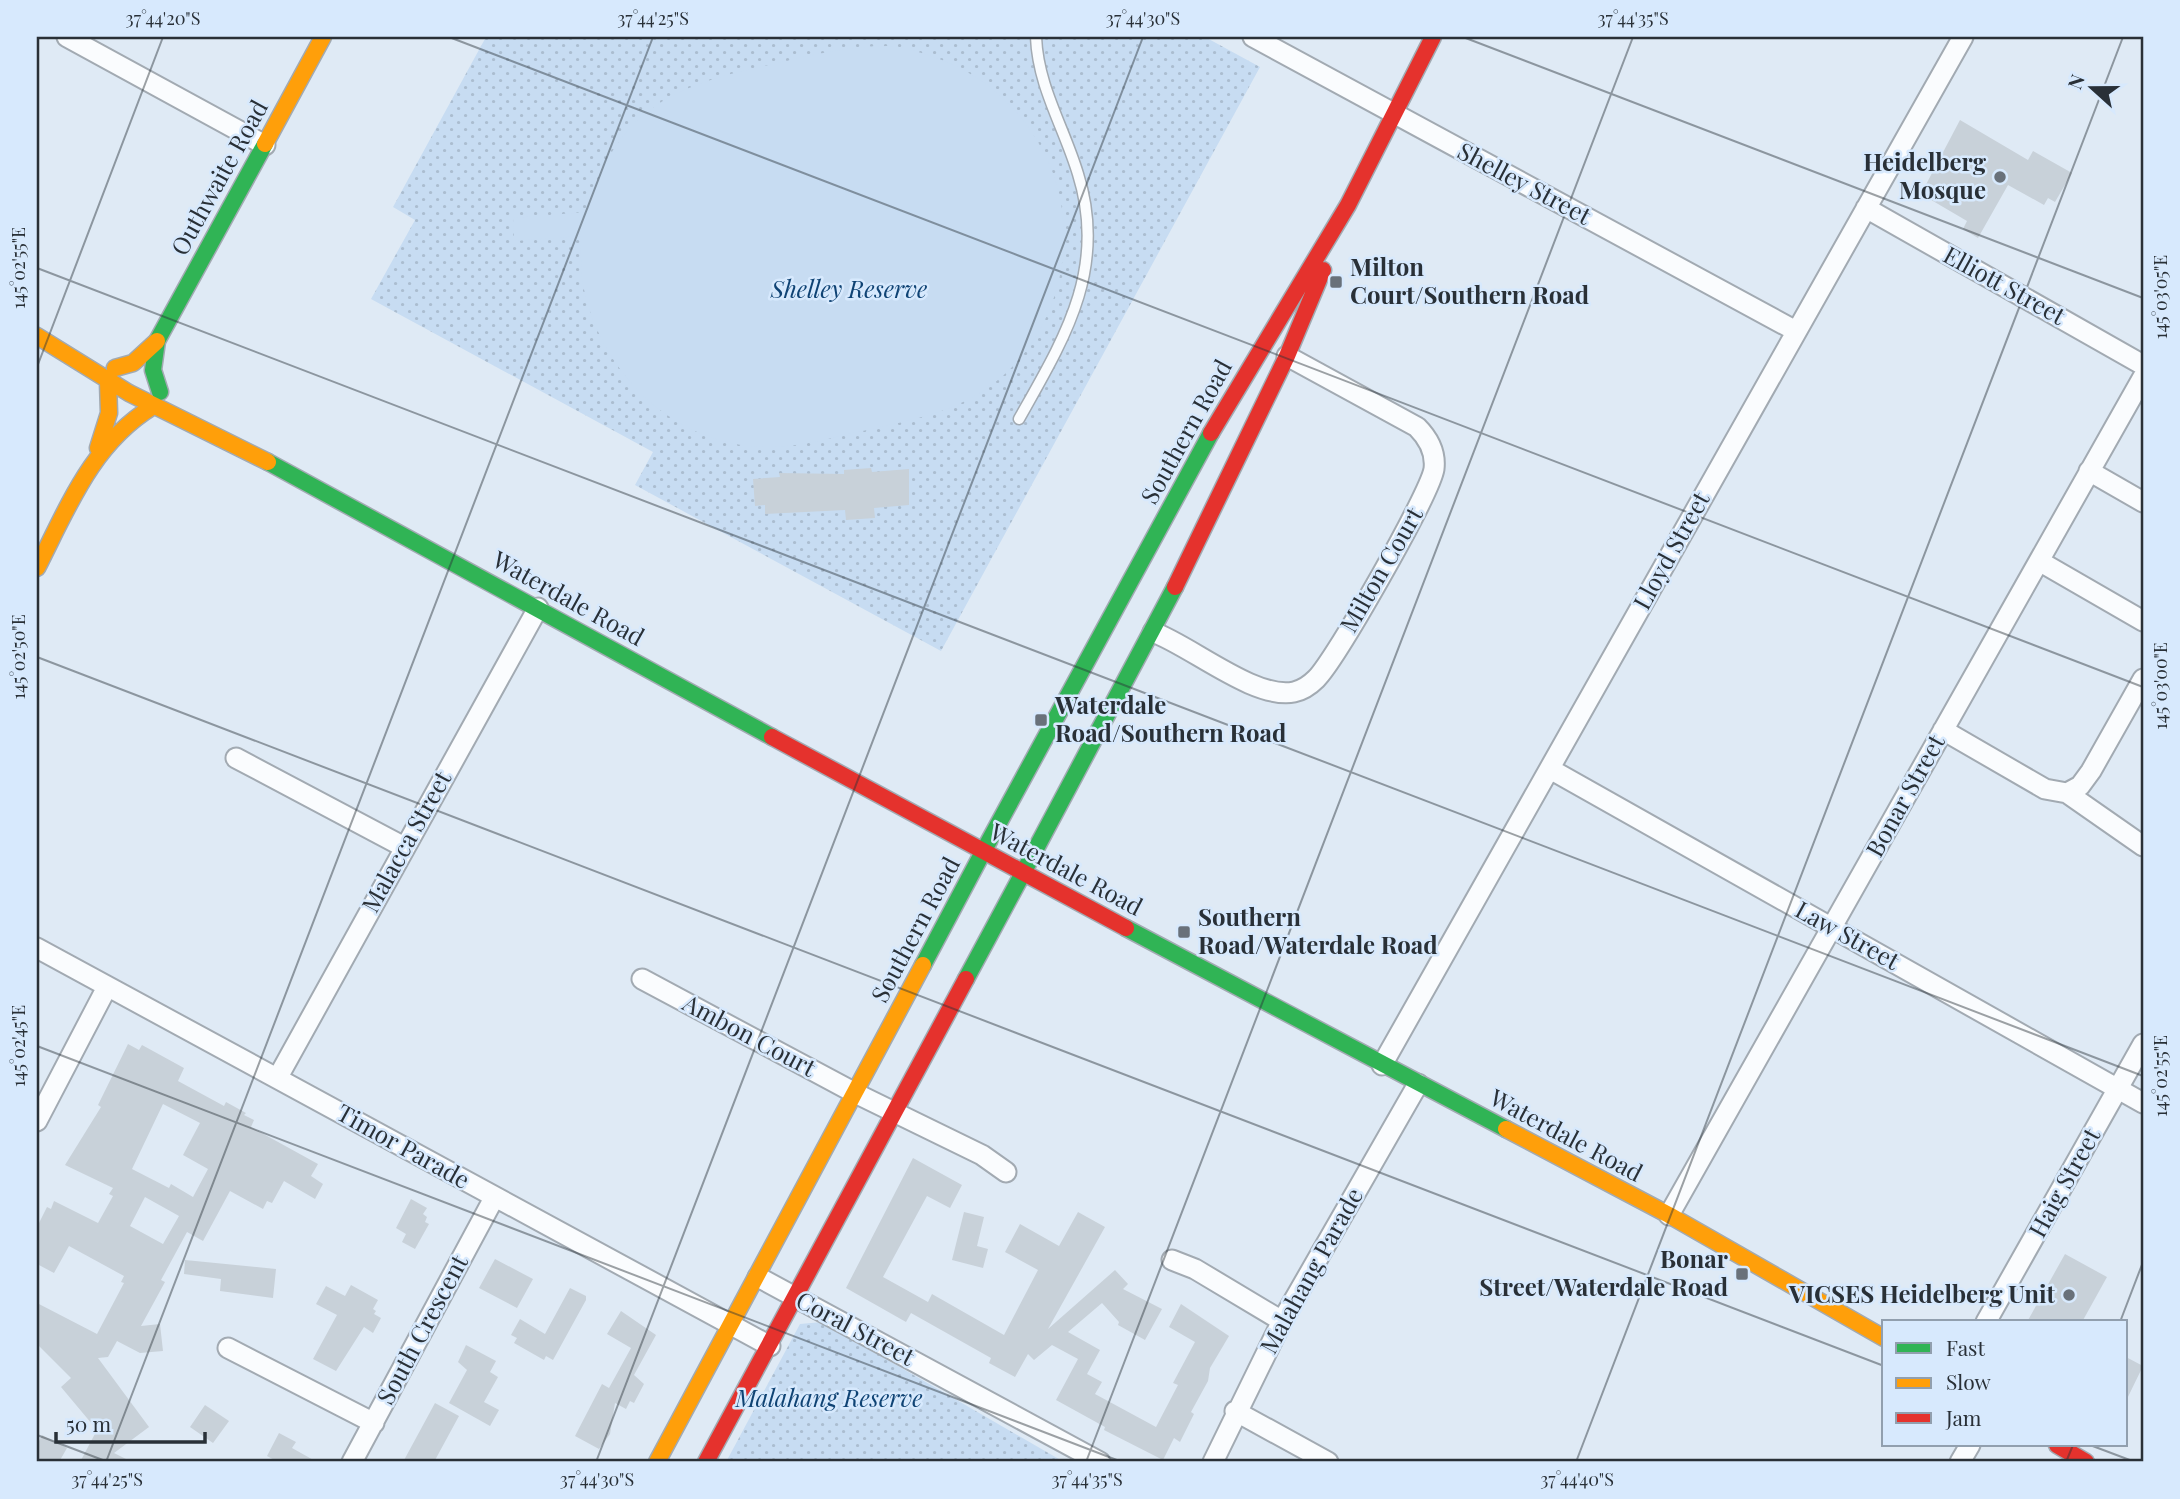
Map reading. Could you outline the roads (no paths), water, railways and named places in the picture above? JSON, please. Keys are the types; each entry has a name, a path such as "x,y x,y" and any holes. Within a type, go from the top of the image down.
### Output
{"main road":[{"name":"Outhwaite Road","path":"112,375 133,363 157,341 323,37"},
{"name":"Southern Road","path":"657,1462 1239,383 1348,205 1433,37"},
{"name":"Southern Road","path":"706,1462 1153,632 1287,356 1348,205"},
{"name":"Waterdale Road","path":"37,335 112,375 160,392 227,439"},
{"name":"Outhwaite Road","path":"157,341 153,370 160,392"},
{"name":"Waterdale Road","path":"112,375 152,407 227,439 1023,873 1669,1215 1882,1337"},
{"path":"37,568 94,461 109,413 112,375"},
{"path":"94,461 126,422 152,407"},
{"path":"2059,1446 2086,1462"}],"street":[{"path":"67,37 265,145"},
{"name":"Shelley Street","path":"1253,37 1796,331"},
{"name":"Lloyd Street","path":"1382,1065 1963,37"},
{"name":"Elliott Street","path":"1866,208 2143,365"},
{"name":"Milton Court","path":"1153,632 1258,686 1281,693 1302,690 1318,677 1338,648 1428,488 1434,455 1432,445 1417,427 1287,356"},
{"name":"Bonar Street","path":"1669,1215 2143,377"},
{"path":"2090,471 2143,502"},
{"path":"2039,561 2143,621"},
{"name":"Malacca Street","path":"278,1077 538,608"},
{"path":"2067,793 2080,786 2091,771 2143,679"},
{"path":"1943,730 2045,789 2067,793 2143,846"},
{"path":"236,758 404,847"},
{"name":"Law Street","path":"1550,769 2143,1103"},
{"name":"Timor Parade","path":"37,948 770,1346"},
{"name":"Ambon Court","path":"642,979 855,1093 982,1155 1006,1172"},
{"path":"37,1121 107,987"},
{"name":"Haig Street","path":"1987,1320 2143,1044"},
{"name":"Malahang Parade","path":"1213,1462 1282,1321 1418,1084"},
{"name":"South Crescent","path":"352,1462 494,1198"},
{"path":"1172,1260 1195,1269 1282,1321"},
{"name":"Coral Street","path":"758,1277 1100,1462"},
{"path":"228,1348 374,1423"},
{"path":"1236,1411 1328,1462"},
{"path":"1960,1462 1969,1446"}],"lane":[{"path":"1019,419 1074,314 1085,282 1088,257 1081,186 1047,96 1036,37"}],"place":[{"name":"Heidelberg Mosque","path":"2000,177"},
{"name":"Milton Court/Southern Road","path":"1336,282"},
{"name":"Waterdale Road/Southern Road","path":"1041,720"},
{"name":"Southern Road/Waterdale Road","path":"1184,932"},
{"name":"Bonar Street/Waterdale Road","path":"1742,1274"},
{"name":"VICSES Heidelberg Unit","path":"2069,1295"}],"park label":[{"name":"Shelley Reserve","path":"849,290"},
{"name":"Malahang Reserve","path":"829,1399"}]}
